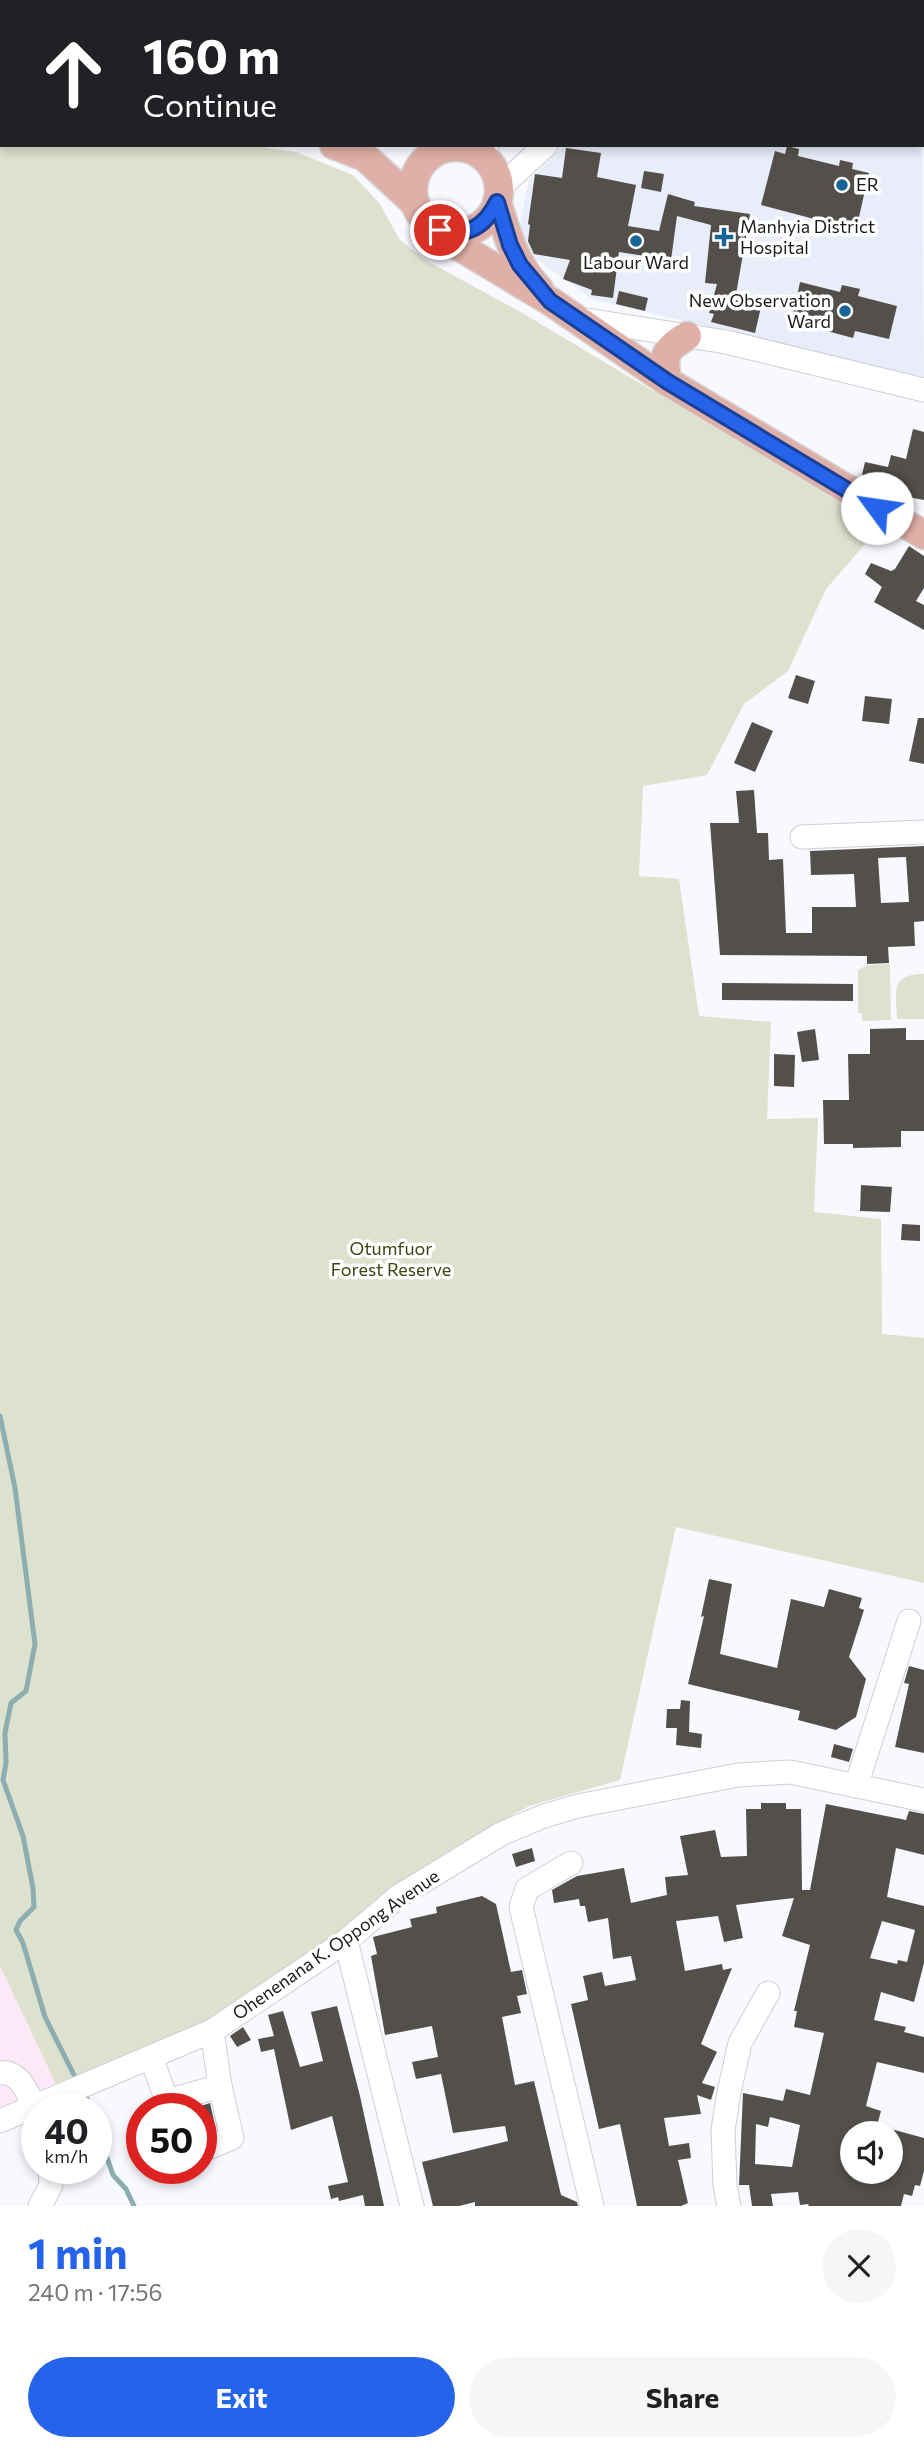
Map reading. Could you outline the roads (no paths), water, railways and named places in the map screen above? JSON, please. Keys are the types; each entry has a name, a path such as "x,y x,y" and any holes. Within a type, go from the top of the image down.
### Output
{"main road":[{"path":"340,147 365,156 463,149 489,163 510,245 520,265 550,301"},
{"path":"463,149 415,177 412,190 421,213 440,230 454,234 468,232 481,226 491,215 498,195"},
{"path":"365,156 452,243 550,301 668,382 924,535"},
{"path":"668,382 664,363 667,352 687,335"}],"street":[{"path":"498,195 544,147"},
{"path":"576,319 687,335 924,390"},
{"path":"802,836 924,832"},
{"path":"856,1786 909,1621"},
{"name":"Ohenenana K. Oppong Avenue","path":"67,2093 212,2031 346,1941 410,1889 493,1838 544,1816 578,1806 738,1775 790,1772 924,1800"},
{"path":"571,1863 527,1889 521,1907 592,2206"},
{"path":"346,1941 412,2206"},
{"path":"729,2206 725,2186 723,2130 729,2092 740,2043 768,1993"},
{"path":"212,2031 220,2086 232,2138 217,2144"},
{"path":"151,2057 164,2093"},
{"path":"0,2073 7,2072 17,2076 26,2093"},
{"path":"201,2093 220,2086"},
{"name":"Ohenenana K. Oppong Avenue","path":"0,2121 21,2116"},
{"path":"40,2206 51,2184"}],"waterway":[{"path":"0,1416 15,1488 35,1644 26,1691 11,1703 5,1733 6,1763 3,1780 23,1836 33,1888 34,1907 20,1921 16,1930 23,1943 45,2017 77,2081"},
{"path":"112,2172 126,2189 134,2206"}],"place":[{"name":"ER","path":"842,185"},
{"name":"Manhyia District Hospital","path":"724,237"},
{"name":"Labour Ward","path":"636,241"},
{"name":"New Observation Ward","path":"845,311"}],"park label":[{"name":"Otumfuor Forest Reserve","path":"391,1259"}]}
